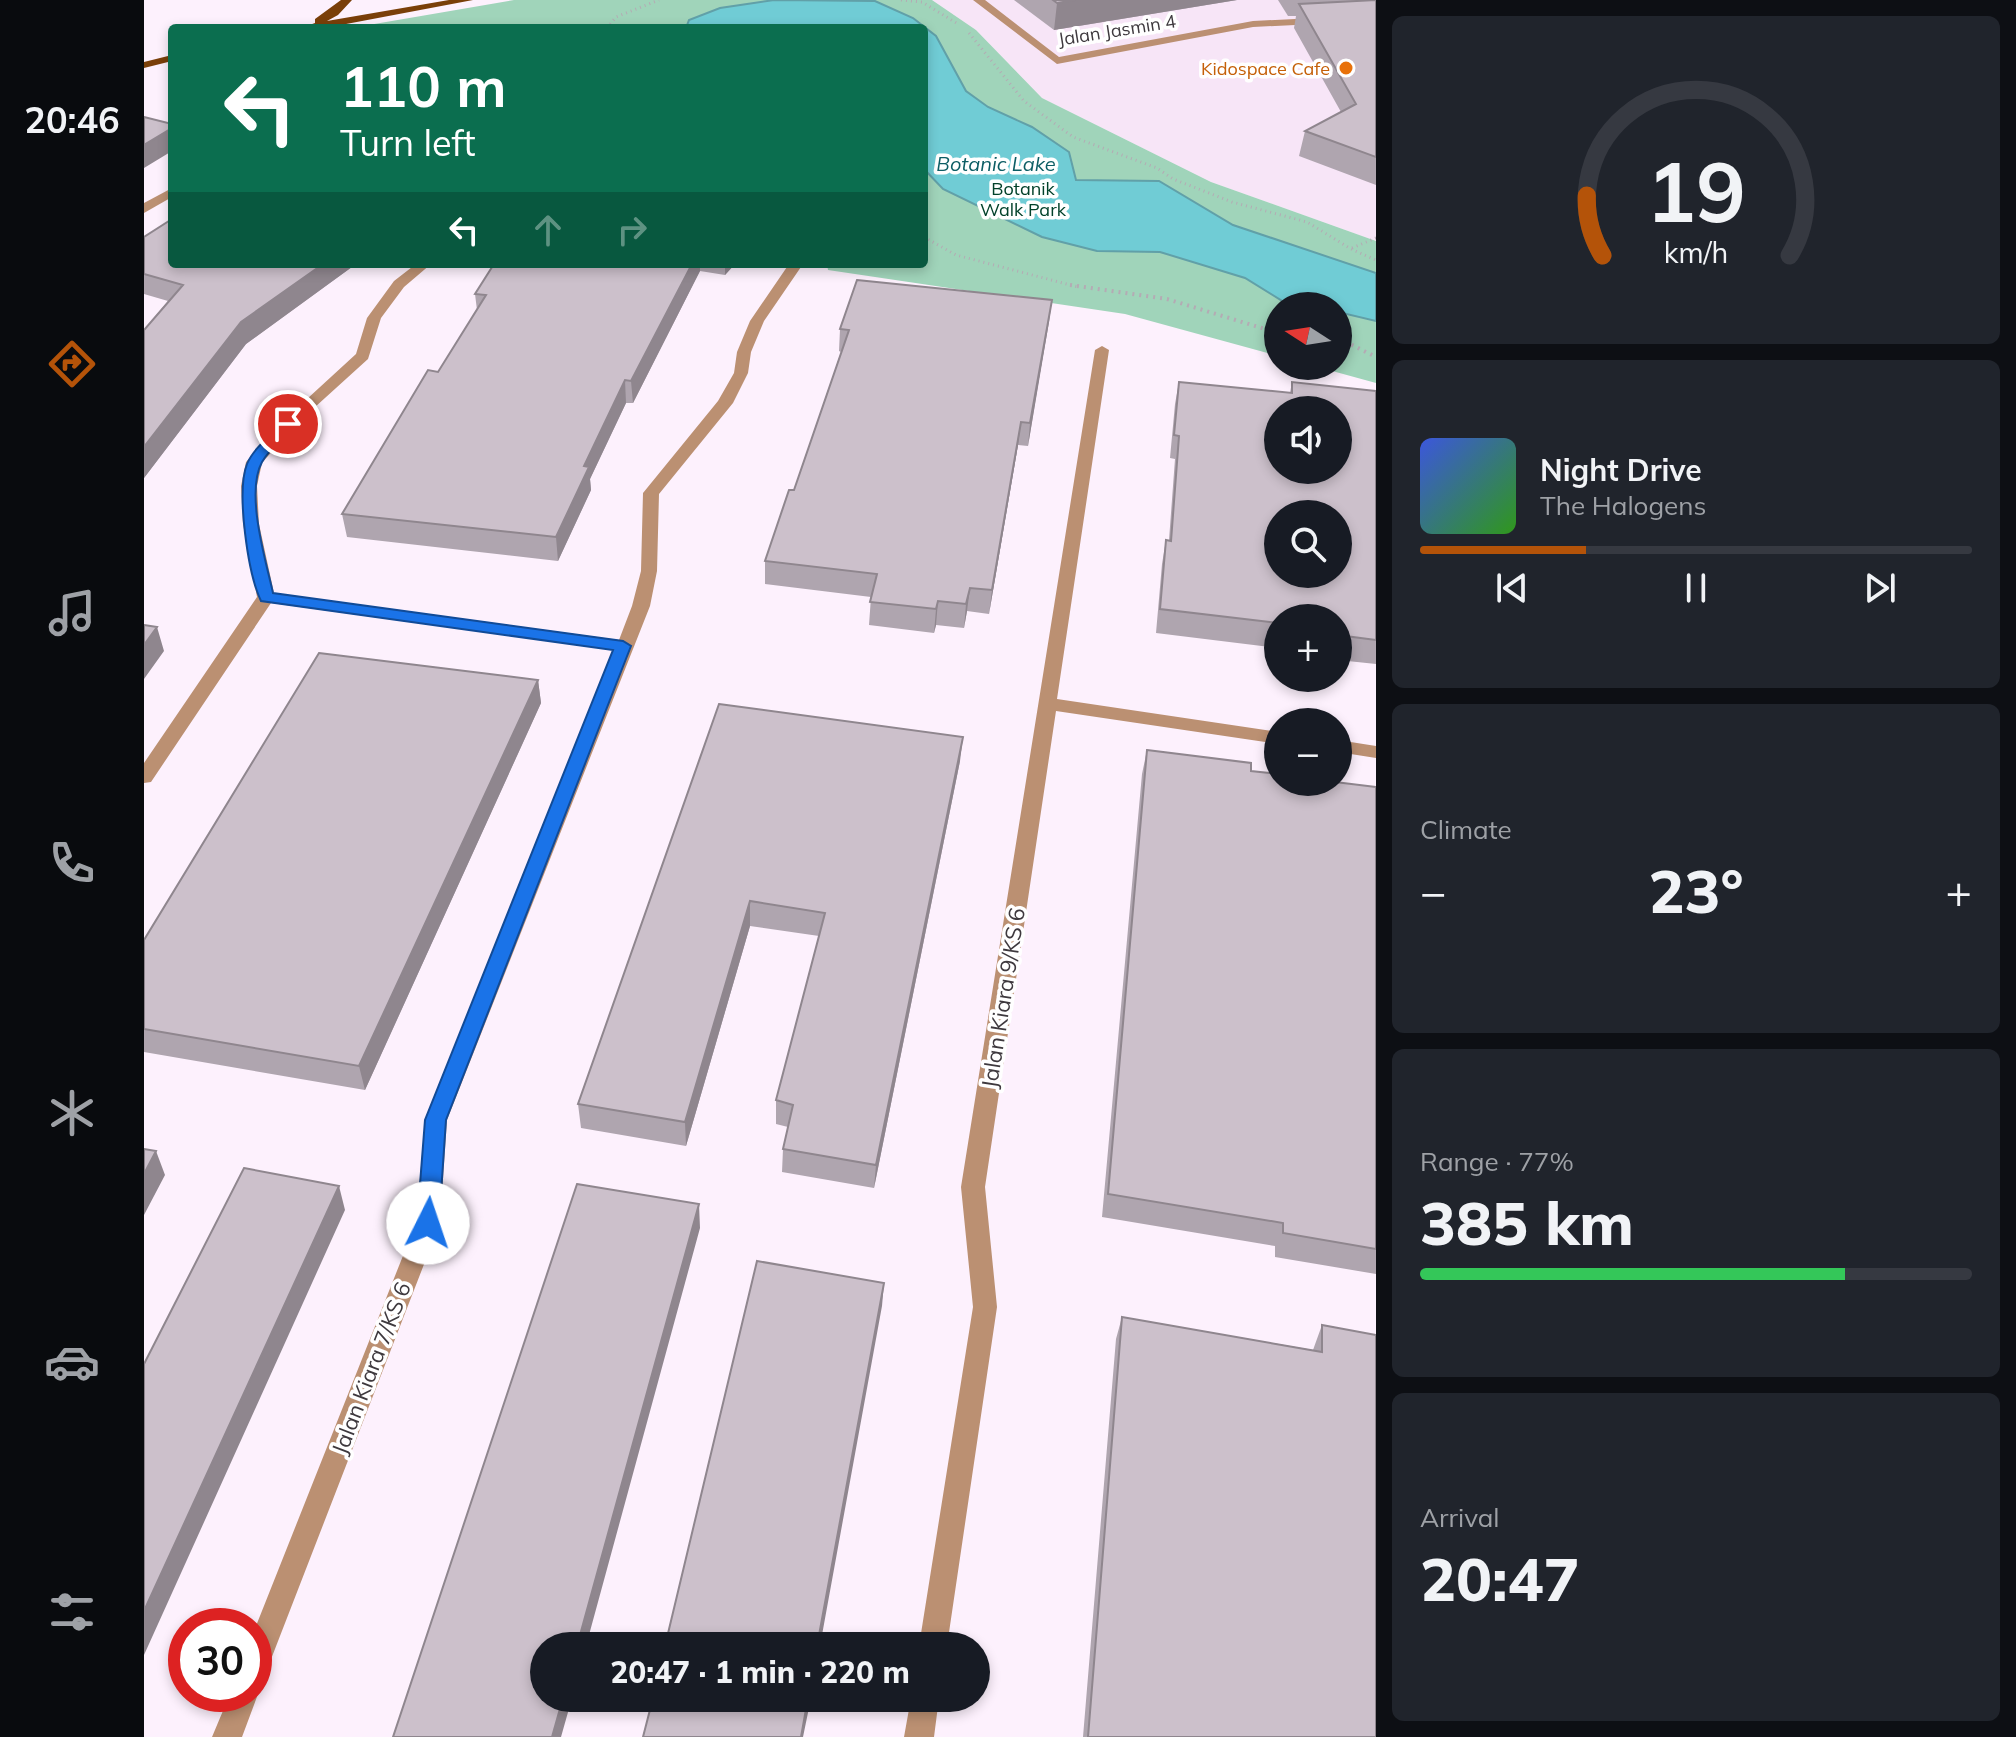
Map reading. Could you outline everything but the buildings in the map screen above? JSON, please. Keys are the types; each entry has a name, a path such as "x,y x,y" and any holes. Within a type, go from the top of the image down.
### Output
{"main road":[{"path":"313,24 334,13 347,0"},
{"path":"329,24 468,0"},
{"path":"144,51 168,52"},
{"path":"144,65 168,59"}],"street":[{"name":"Jalan Jasmin 4","path":"978,0 1057,61 1253,24 1376,18"},
{"path":"144,209 168,194"},
{"path":"144,777 266,597 251,524 249,486 254,462 288,424 363,356 374,318 399,284 419,268"},
{"name":"Jalan Kiara 7/KS 6","path":"272,1621 428,1223 436,1120 641,606 649,571 651,493 725,403 741,373 744,352 757,321 793,268"},
{"name":"Jalan Kiara 9/KS 6","path":"935,1632 985,1307 973,1187 1102,350"},
{"path":"266,597 623,646"},
{"path":"1048,704 1264,736"},
{"path":"1352,748 1376,752"},
{"path":"227,1737 237,1712"},
{"path":"919,1737 923,1712"}],"path":[{"path":"610,24 616,17 659,0"},
{"path":"901,0 922,2 967,30 1024,101 1073,137 1157,168 1173,179 1232,202 1307,222 1351,249 1376,260"},
{"path":"1351,249 1376,238"},
{"path":"928,239 956,255 1089,290 1167,299 1264,329"},
{"path":"1352,345 1376,357"}],"shaded area":[{"path":"932,0 1376,0 1376,241 1211,182 1042,98 976,30"}],"green space":[{"name":"Botanik Walk Park","path":"514,0 932,0 976,30 1042,98 1211,182 1376,241 1376,383 1352,376 1352,292 1264,292 1264,352 1125,314 828,270 928,268 928,24 374,24"}],"water":[{"name":"Botanic Lake","path":"774,0 875,1 921,24 688,24 689,20 720,8"},
{"name":"Botanic Lake","path":"928,30 936,36 966,91 988,107 1032,127 1069,152 1076,180 1159,181 1233,225 1376,273 1376,321 1352,315 1352,292 1268,292 1245,278 1160,252 1097,251 1042,237 943,189 928,173"}],"place":[{"name":"Kidospace Cafe","path":"1346,68"}],"route":[{"path":"288,424 254,462 249,486 251,524 266,597 623,646 436,1120 428,1223"}]}
